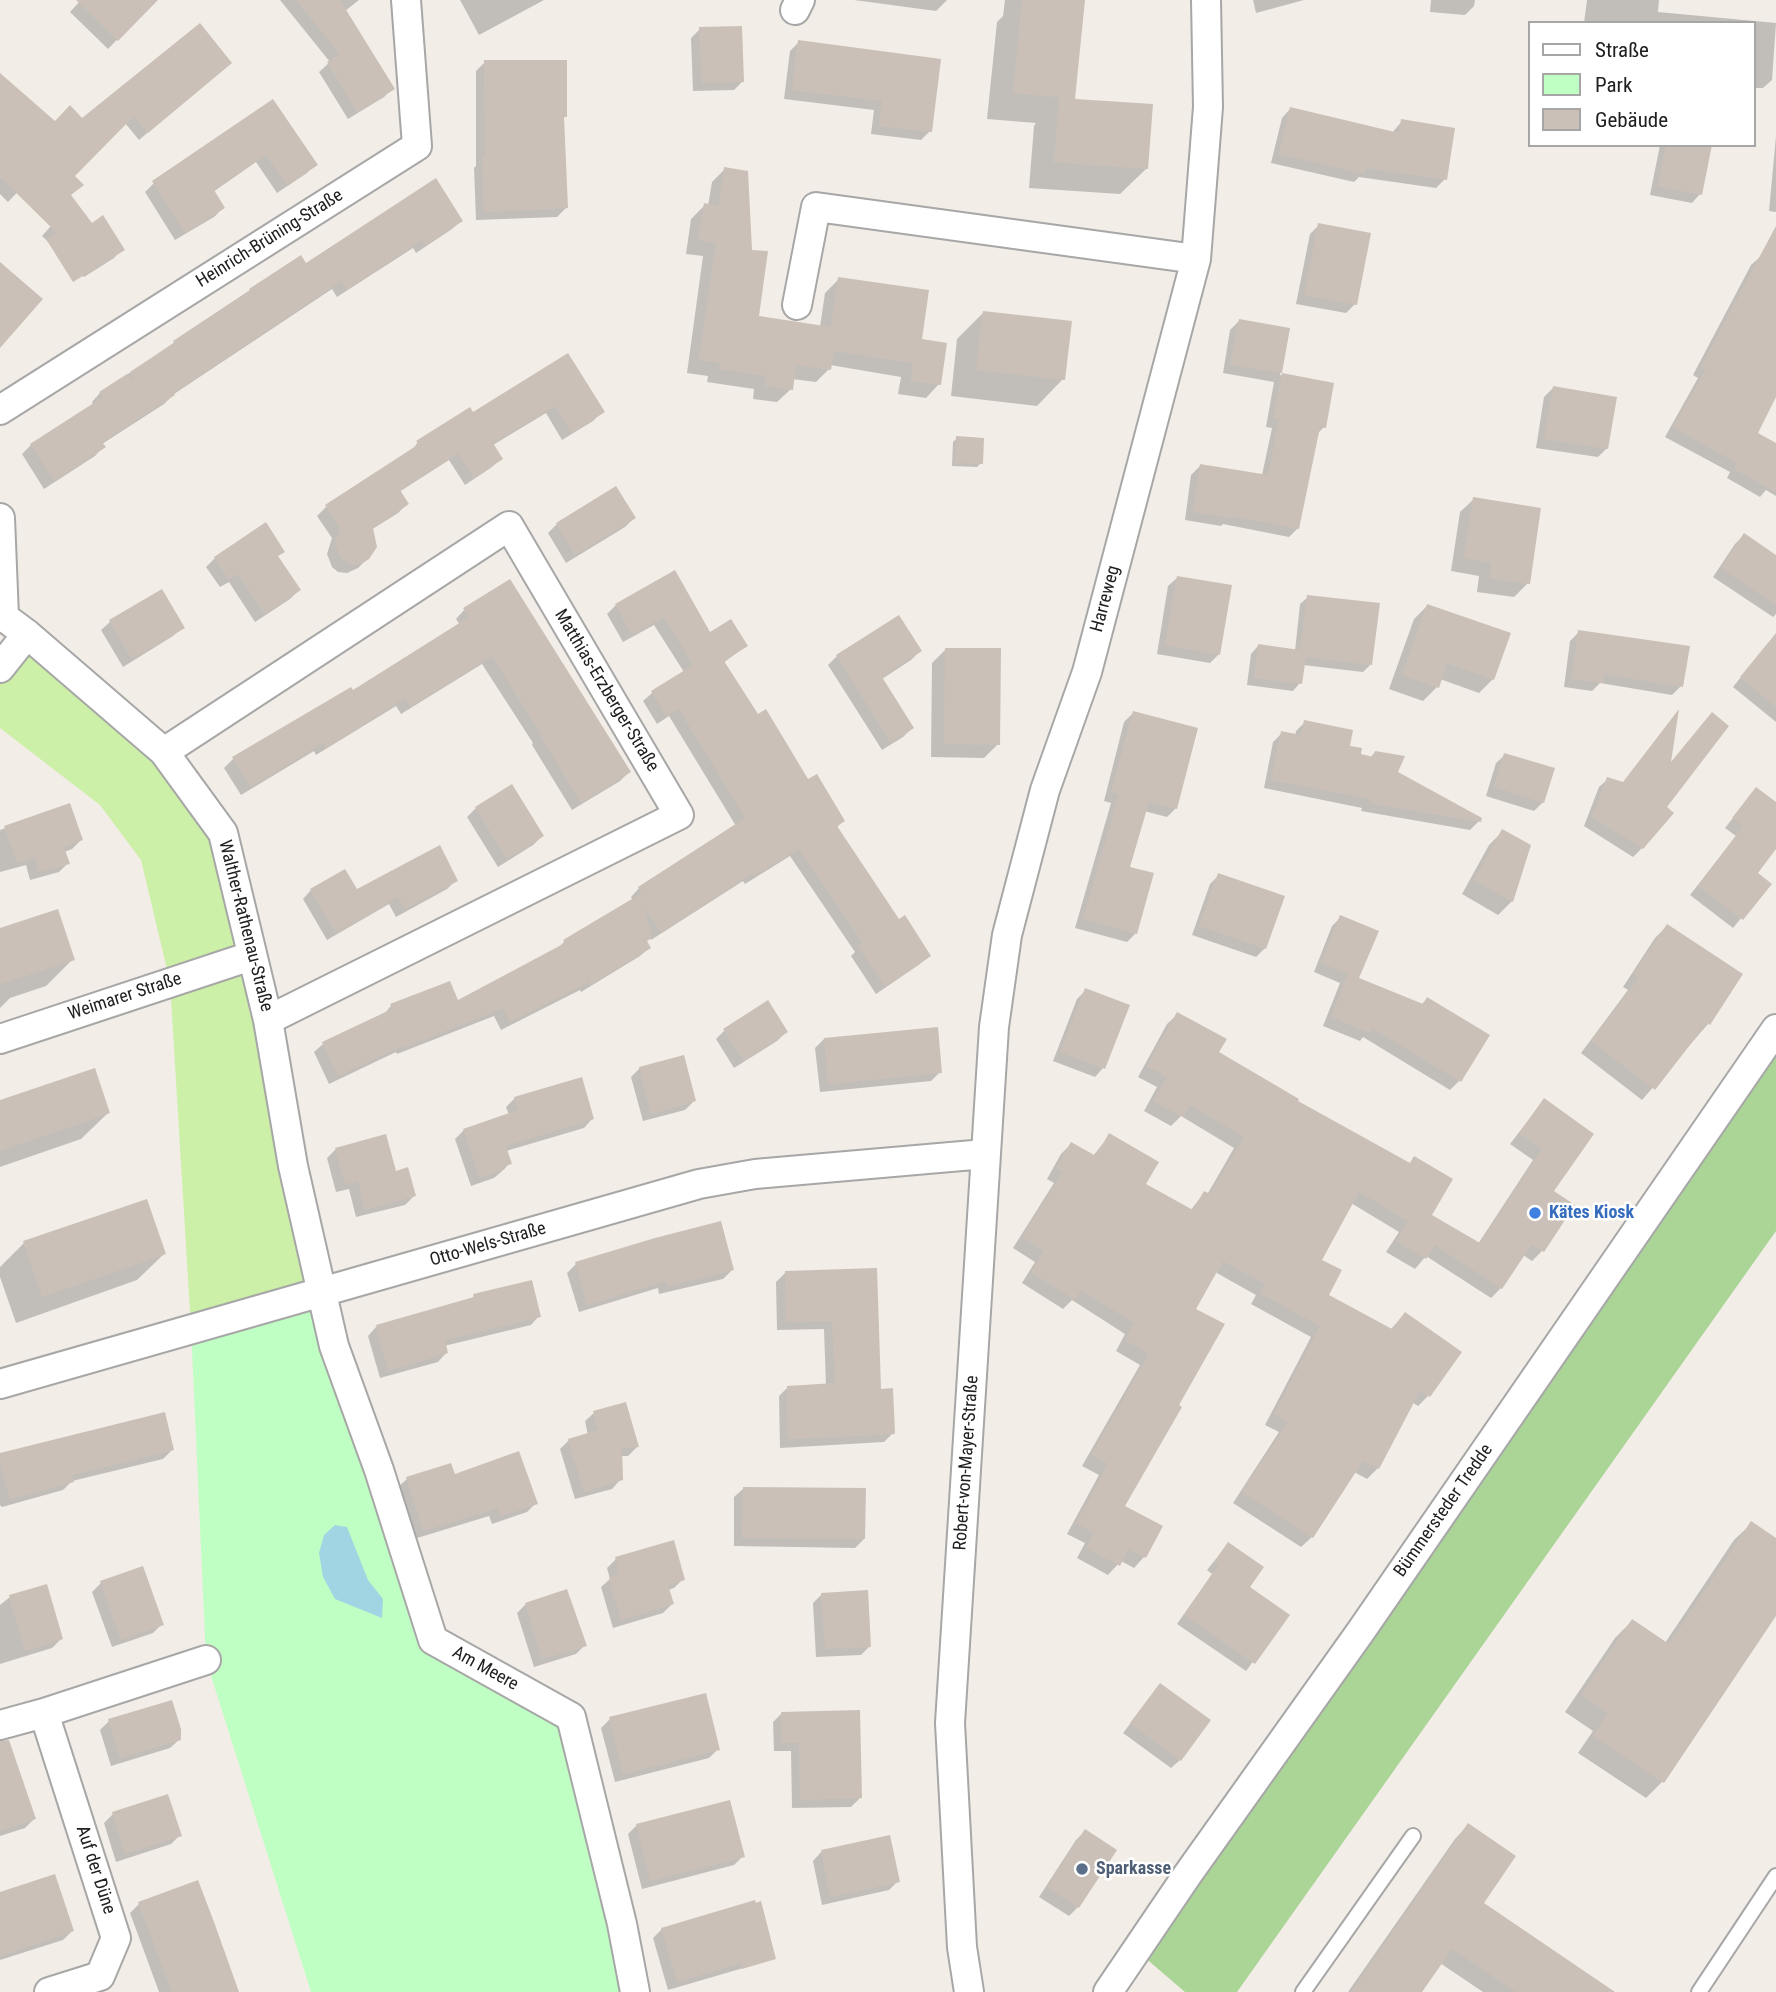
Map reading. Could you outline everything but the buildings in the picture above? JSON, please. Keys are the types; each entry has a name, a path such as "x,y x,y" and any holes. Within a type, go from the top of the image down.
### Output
{"street":[{"name":"Heinrich-Brüning-Straße","path":"0,410 417,146 406,0"},
{"name":"Harreweg","path":"1007,935 1045,790 1087,672 1196,259 1208,107 1206,0"},
{"path":"797,304 816,207 1196,259"},
{"path":"0,518 2,617"},
{"name":"Matthias-Erzberger-Straße","path":"164,752 509,526 679,815 268,1020"},
{"name":"Walther-Rathenau-Straße","path":"2,617 27,634 164,752 223,834 268,1020 293,1166 321,1294"},
{"path":"0,668 27,634"},
{"name":"Robert-von-Mayer-Straße","path":"969,1992 962,1947 950,1723 968,1474 991,1053 1007,935"},
{"name":"Weimarer Straße","path":"0,1039 251,956"},
{"name":"Bümmersteder Tredde","path":"1108,1992 1188,1874 1361,1631 1776,1029"},
{"name":"Otto-Wels-Straße","path":"0,1384 699,1184 755,1174 985,1154"},
{"name":"Am Meere","path":"321,1294 334,1346 379,1470 433,1640 571,1717 622,1924 635,1992"},
{"path":"0,1725 206,1660"},
{"name":"Auf der Düne","path":"44,1713 116,1938 100,1976 49,1992"}],"lane":[{"path":"1303,1992 1412,1836"},
{"path":"1699,1992 1776,1876"}],"green space":[{"path":"27,634 164,752 223,833 321,1294 191,1328 170,982 141,860 100,805 0,728 0,668"},
{"path":"1776,1029 1776,1231 1237,1992 1185,1992 1136,1950"},
{"path":"321,1294 433,1640 571,1717 635,1992 311,1992 206,1660 191,1328"}],"water":[{"path":"335,1525 347,1527 368,1580 383,1599 382,1618 335,1599 323,1577 319,1553 324,1535"}],"place":[{"name":"Kätes Kiosk","path":"1535,1213"},
{"name":"Sparkasse","path":"1082,1869"}]}
